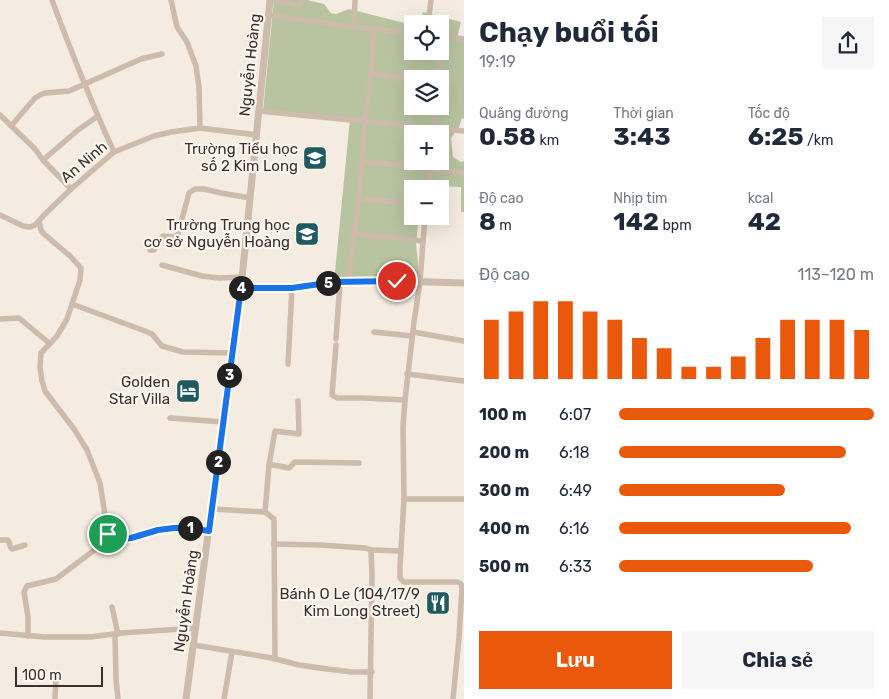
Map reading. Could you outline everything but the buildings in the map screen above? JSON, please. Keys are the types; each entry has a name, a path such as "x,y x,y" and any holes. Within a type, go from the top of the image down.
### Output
{"street":[{"path":"52,0 69,48 114,152"},
{"path":"170,0 178,27 188,42 196,66 199,88 200,128"},
{"path":"271,0 297,5 300,4 301,0"},
{"name":"Nguyễn Hoàng","path":"186,699 241,288 271,0"},
{"path":"354,27 355,0"},
{"path":"429,15 431,0"},
{"path":"269,15 404,32"},
{"path":"374,30 359,198 344,282 336,342 332,395 337,398 404,400"},
{"path":"449,37 464,39"},
{"path":"11,126 35,98 40,95 69,90 141,59 162,54"},
{"path":"371,74 404,78"},
{"path":"259,111 404,127"},
{"path":"0,115 35,148 43,160 70,189"},
{"path":"43,160 78,130 98,116"},
{"name":"An Ninh","path":"39,222 70,189 114,152 154,136 200,128 257,135"},
{"path":"449,131 464,131"},
{"path":"362,161 404,166"},
{"path":"442,170 464,172"},
{"path":"150,250 154,250 163,236 175,237 178,234 189,193 195,189 250,198"},
{"path":"359,198 404,203"},
{"path":"0,215 22,226 30,227 39,222 44,234 81,268 80,280 67,319 57,336 41,353 40,367 45,391 74,429 87,450 100,482 108,534 111,540"},
{"path":"424,225 420,282 404,400 404,499 400,578 404,582 458,582 461,584 459,638 453,699"},
{"path":"354,234 423,241"},
{"path":"162,265 202,276 219,278 242,277"},
{"path":"241,288 292,288 344,282 464,283"},
{"path":"288,364 292,288"},
{"path":"72,304 152,334 162,346 183,352 232,353"},
{"path":"0,319 19,318 49,343"},
{"path":"374,332 412,334 464,341"},
{"path":"407,374 464,381"},
{"path":"265,512 269,466 275,431 299,434 298,401"},
{"path":"170,418 223,422"},
{"path":"269,466 289,468 294,462 359,463"},
{"path":"404,499 464,500"},
{"path":"212,509 265,512 274,519 275,659"},
{"path":"28,636 28,617 24,592 27,586 56,579 100,545 111,540 131,538 158,530 174,528 209,531"},
{"path":"0,540 8,540 12,549 25,545"},
{"path":"274,544 320,545 401,551"},
{"path":"370,699 372,672 371,550"},
{"path":"112,607 116,634 118,699"},
{"path":"0,633 44,637 90,637 196,628"},
{"path":"194,646 275,659 299,665 352,672 372,672"},
{"path":"224,699 232,652"},
{"path":"55,699 56,678"}],"green space":[{"path":"274,0 307,0 324,4 331,13 336,14 349,9 404,23 404,60 449,60 449,19 461,22 457,38 464,41 464,119 462,118 459,127 451,138 453,157 461,162 464,161 464,212 461,212 461,187 449,186 449,180 404,180 404,225 418,225 416,244 420,282 334,282 350,119 263,111"},
{"path":"423,12 434,15 422,15"}],"place":[{"name":"Trường Tiểu học số 2 Kim Long","path":"315,158"},
{"name":"Trường Trung học cơ sở Nguyễn Hoàng","path":"307,234"},
{"name":"Golden Star Villa","path":"188,391"},
{"name":"Bánh O Le (104/17/9 Kim Long Street)","path":"438,603"}],"route":[{"path":"108,534 111,540 131,538 158,530 174,528 209,531 241,288 292,288 334,282 397,281"}]}
